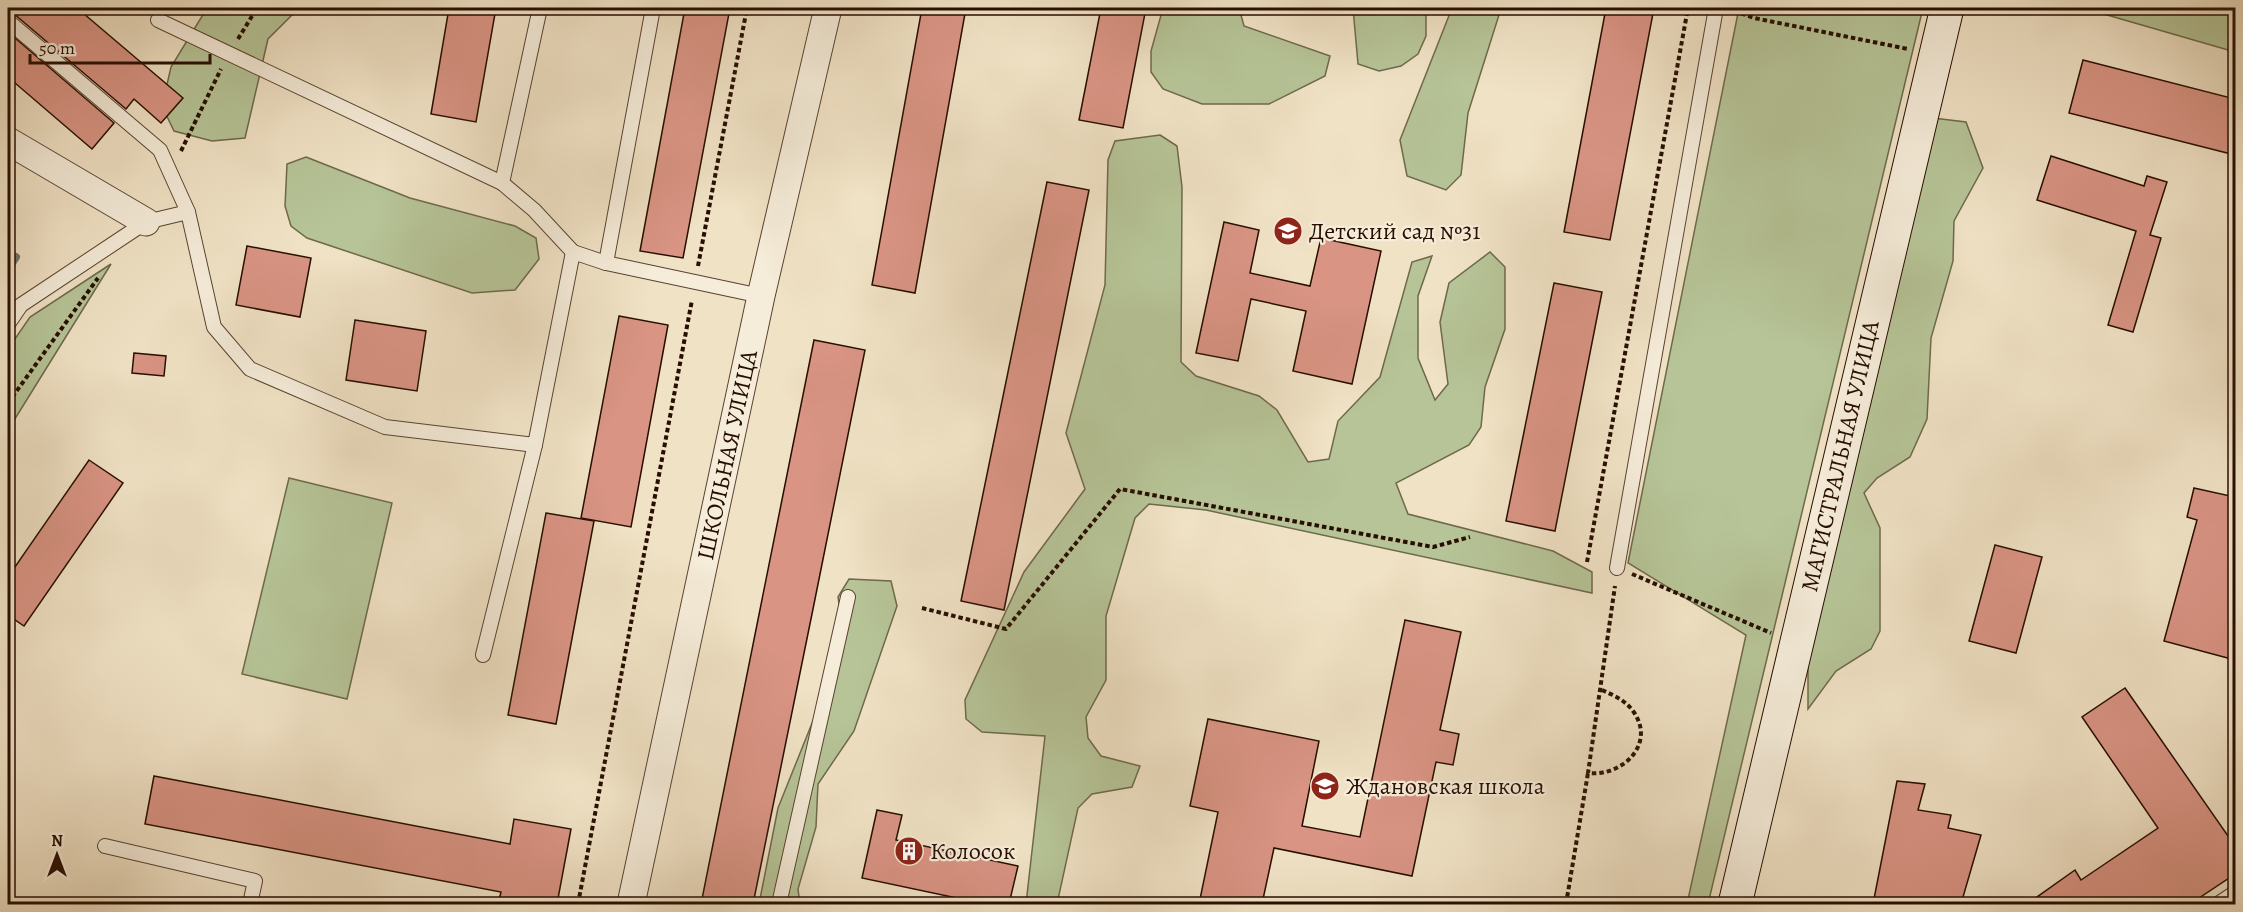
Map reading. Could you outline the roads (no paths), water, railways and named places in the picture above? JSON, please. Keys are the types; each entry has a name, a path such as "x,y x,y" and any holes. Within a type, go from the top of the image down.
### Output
{"street":[{"name":"ШКОЛЬНАЯ УЛИЦА","path":"631,904 761,296 828,8"},
{"name":"МАГИСТРАЛЬНАЯ УЛИЦА","path":"1735,904 1947,8"},
{"path":"8,141 146,222"}],"lane":[{"path":"502,183 540,8"},
{"path":"606,263 653,8"},
{"path":"1617,568 1716,8"},
{"path":"158,20 502,183 534,210 573,252 606,263 761,296"},
{"path":"8,21 160,150 188,212 214,327 250,369 386,427 535,446"},
{"path":"8,324 21,305 146,222 188,212"},
{"path":"483,655 535,446 573,252"},
{"path":"779,904 848,597"},
{"path":"105,846 255,881 250,904"},
{"path":"2218,904 2235,892"}],"waterway":[{"path":"8,253 16,257 8,269"}],"place":[{"name":"Детский сад №31","path":"1288,231"},
{"name":"Ждановская школа","path":"1325,786"},
{"name":"Колосок","path":"909,851"}]}
